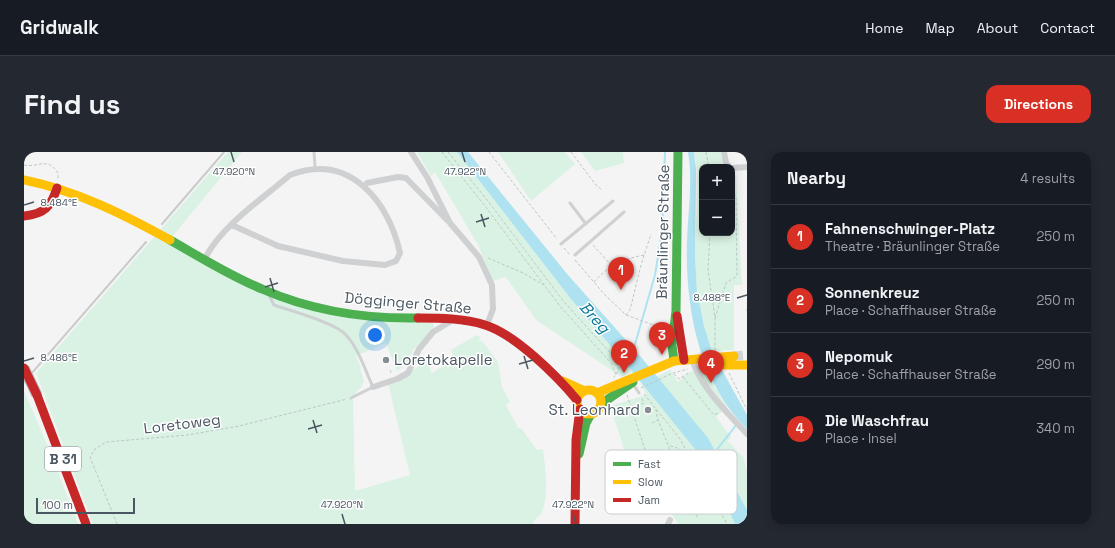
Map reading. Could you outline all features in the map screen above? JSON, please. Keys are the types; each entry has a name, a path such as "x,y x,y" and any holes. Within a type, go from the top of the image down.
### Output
{"main road":[{"name":"Bräunlinger Straße","path":"674,361 673,338 676,311 678,152"},
{"name":"Dögginger Straße","path":"24,180 73,193 109,208 204,260 267,292 298,302 348,314 385,318 472,321 487,325 514,342 558,378 579,405"},
{"path":"24,216 42,213 48,210 53,202 57,188"},
{"name":"Bräunlinger Straße","path":"676,311 694,361"},
{"path":"725,363 734,356"},
{"path":"578,459 586,423 591,414 598,409 601,404 634,380 674,361 747,364"},
{"name":"B 31","path":"24,368 37,395 86,524"},
{"name":"Dögginger Straße","path":"558,378 585,391"},
{"path":"597,393 627,379 634,380"},
{"path":"575,524 578,459 576,440 579,396 585,391 590,390 597,393 601,404"},
{"path":"579,405 584,412 591,414"}],"street":[{"path":"411,152 427,176 450,222"},
{"path":"724,152 727,164"},
{"path":"204,260 214,245 232,225 290,176 298,171 323,165 349,171 367,183 393,224 398,239 400,253 396,261 385,265 342,261 278,246 232,225"},
{"path":"735,168 747,167"},
{"path":"367,183 398,177 406,178 450,222 479,257 492,285 492,310 487,325"},
{"path":"373,387 397,379 408,373 419,349 433,332 453,320"},
{"path":"694,361 697,374 726,411 747,434"}],"lane":[{"path":"314,152 315,166"},
{"path":"561,244 613,201"},
{"path":"570,203 586,224"},
{"path":"575,255 624,212"},
{"path":"267,292 274,305 336,327 346,334 359,356 373,387 351,398"},
{"path":"634,380 639,393"}],"path":[{"path":"442,152 560,306 611,363 616,375 619,370 614,358 564,302 488,201 448,152"},
{"path":"489,152 570,255"},
{"path":"571,152 596,185 602,190"},
{"path":"706,152 708,164"},
{"path":"24,166 41,163 50,164 58,173 57,188"},
{"path":"714,318 726,283 737,276 735,195"},
{"path":"626,315 630,310 651,234"},
{"path":"710,236 708,269 714,318 715,352"},
{"path":"591,242 611,266"},
{"path":"593,282 611,266 630,258 644,255"},
{"path":"479,257 504,264 545,286"},
{"path":"575,260 593,282 626,315 638,321 659,327"},
{"path":"644,387 670,375 694,361"},
{"path":"673,373 677,379 683,377 694,361"},
{"path":"725,363 733,383 747,410"},
{"path":"683,377 714,415 726,411"},
{"path":"639,393 646,394 680,439 686,450"},
{"path":"626,394 645,450"},
{"name":"Loretoweg","path":"117,524 90,457 95,449 106,442 188,435 224,429 351,398"},
{"path":"631,408 644,403 642,398"},
{"path":"656,408 658,420 670,450"},
{"path":"652,423 658,420"},
{"path":"669,446 680,448 682,450"},
{"path":"696,514 698,518"},
{"path":"721,514 727,524"}],"green space":[{"path":"228,152 242,152 167,243 248,286 384,322 433,323 434,328 414,349 407,363 397,371 386,343 356,356 361,367 364,382 353,399 355,491 410,475 388,383 427,362 432,373 454,359 451,350 477,335 480,337 479,342 482,341 498,362 502,387 510,402 506,405 518,428 521,428 537,450 543,449 546,480 545,498 542,512 533,524 93,524 36,373"},
{"path":"417,152 457,152 571,299 633,372 622,377 536,320 506,277 493,281 478,245 435,172 431,176"},
{"path":"498,152 565,152 575,164 531,201"},
{"path":"581,152 623,152 624,163 595,171"},
{"path":"694,152 721,152 723,164 699,164 699,236 735,236 736,176 742,285 734,285 734,350 711,351 702,316 695,267 697,189"},
{"path":"707,366 714,386 727,407 716,417 731,437 728,441 736,450 624,450 610,406 646,395 641,384 670,370 678,382 690,372"},
{"path":"24,391 49,449 78,524 24,524"},
{"path":"737,451 743,457 747,471 747,524 678,524 672,514 737,514"}],"water":[{"name":"Breg","path":"457,152 468,152 568,275 641,357 708,438 714,450 696,450 571,299"},
{"path":"688,152 694,152 696,169 695,258 697,291 704,326 712,352 747,415 747,429 730,410 717,389 706,366 692,317 687,265 690,185"},
{"path":"737,492 747,510 747,524 735,524 731,514 737,514"}],"waterway":[{"path":"633,351 655,275 662,232 665,152"},
{"path":"717,450 737,424"}],"tunnel":[{"path":"734,356 747,355"}],"railway":[{"path":"162,224 224,152"},
{"path":"24,382 146,242"}],"traffic: fast":[{"path":"674,361 672,345 676,311 678,152"},
{"path":"170,240 238,278 299,303 358,315 418,318"},
{"path":"601,404 633,382"},
{"path":"579,454 586,423 591,414"}],"traffic: slow":[{"path":"24,180 63,190 99,204 170,240"},
{"path":"597,393 674,361 734,356"},
{"path":"703,359 724,365 747,365"},
{"path":"563,381 585,391"},
{"path":"589,390 597,394 601,402 597,410 589,414 581,410 577,402 581,394 589,390"}],"traffic: jam":[{"path":"24,216 37,213 46,208 55,195 57,188"},
{"path":"677,316 684,360"},
{"path":"418,318 443,318 468,321 485,325 497,330 522,346 535,357 577,400"},
{"path":"24,368 37,395"},
{"path":"37,395 86,524"},
{"path":"575,524 576,440 580,409"}],"place":[{"name":"Fahnenschwinger-Platz","path":"621,290"},
{"name":"Nepomuk","path":"662,355"},
{"name":"Loretokapelle","path":"386,360"},
{"name":"Sonnenkreuz","path":"624,373"},
{"name":"Die Waschfrau","path":"711,383"},
{"name":"St. Leonhard","path":"648,410"}]}
